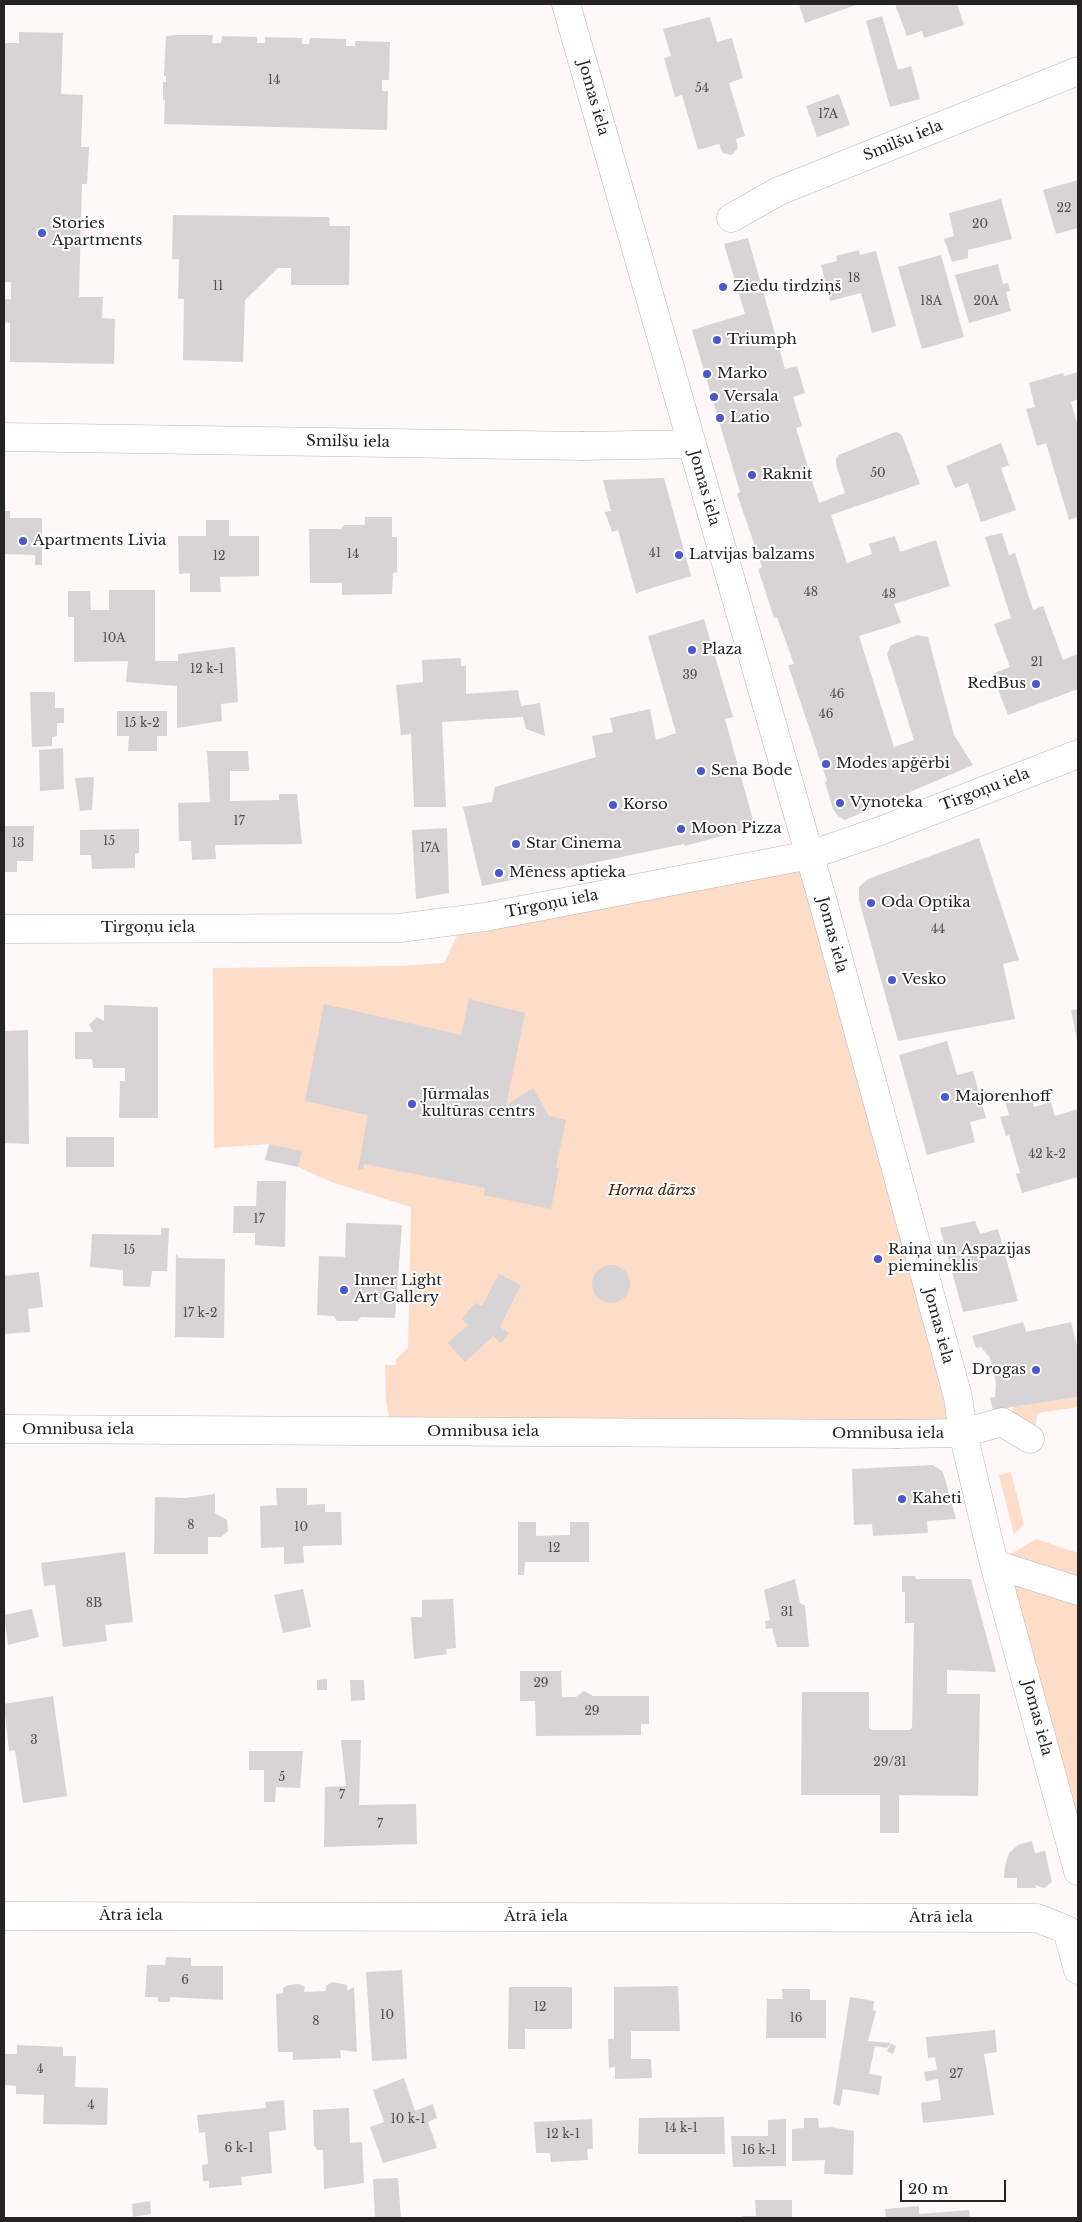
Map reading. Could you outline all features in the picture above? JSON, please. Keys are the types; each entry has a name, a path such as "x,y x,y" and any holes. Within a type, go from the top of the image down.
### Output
{"street":[{"name":"Jomas iela","path":"566,4 810,855 958,1397 962,1433 994,1564 1078,1871"},
{"name":"Smilšu iela","path":"731,218 779,191 1078,71"},
{"name":"Smilšu iela","path":"4,437 582,446 692,444"},
{"name":"Tirgoņu iela","path":"4,929 399,928 485,917 810,855 880,831 1078,754"},
{"path":"958,1397 1030,1439"},
{"name":"Omnibusa iela","path":"4,1429 897,1434 962,1433 1002,1422"},
{"path":"994,1564 1078,1591"},
{"name":"Ātrā iela","path":"4,1916 1037,1918 1067,1930 1078,1970"}],"green space":[{"name":"Horna dārzs","path":"810,855 963,1433 392,1432 386,1401 385,1365 396,1365 396,1359 408,1348 411,1207 331,1182 298,1167 301,1151 269,1144 214,1148 213,968 397,966 444,963 457,936 454,921"},
{"path":"1078,1397 1078,1407 1038,1413 1033,1435 1010,1421 1013,1407"},
{"path":"1011,1472 1024,1524 1014,1534 999,1475"},
{"path":"1036,1539 1078,1553 1078,1871 994,1564"}],"building":[{"path":"799,4 856,4 856,5 805,23"},
{"path":"895,4 957,4 964,25 924,38 922,31 907,36"},
{"path":"882,16 898,70 911,66 920,99 890,107 866,21"},
{"path":"710,17 717,42 732,38 743,78 729,83 745,136 736,139 738,148 732,155 723,153 719,144 698,150 682,95 675,97 664,58 671,56 663,29"},
{"name":"Stories Apartments","path":"19,32 63,33 61,94 83,95 81,147 89,147 87,184 82,184 79,297 103,297 102,318 115,319 114,364 10,362 10,323 4,322 4,299 11,299 11,282 4,282 4,43 19,43"},
{"path":"213,35 212,43 221,43 222,36 257,37 257,43 265,43 265,37 302,38 302,44 309,44 310,38 346,39 346,46 355,46 355,41 390,42 389,80 382,80 382,91 388,91 387,130 164,124 165,100 163,100 163,82 166,82 166,76 164,76 166,36"},
{"path":"839,94 850,125 817,137 806,106"},
{"path":"1078,180 1078,228 1056,234 1043,190"},
{"path":"1001,199 1012,239 968,250 968,258 952,262 944,239 954,236 949,213"},
{"path":"173,215 329,217 330,226 350,226 349,285 291,285 291,268 278,268 245,300 243,362 183,360 184,299 178,299 179,259 172,259"},
{"path":"748,238 785,369 797,366 805,393 793,397 802,426 796,428 819,503 845,493 836,465 836,459 839,455 897,432 902,435 920,484 831,515 847,563 872,554 869,544 895,536 900,552 936,540 950,586 894,604 901,623 859,636 894,747 914,740 887,654 891,645 918,635 928,637 954,735 973,765 845,820 838,816 833,809 825,782 827,781 788,665 794,664 777,617 774,618 758,569 762,567 737,494 740,492 692,330 745,314 724,244"},
{"path":"859,250 860,255 876,251 896,326 872,333 861,293 830,301 821,265 837,261 836,256"},
{"path":"941,255 964,337 922,349 898,267"},
{"path":"998,264 1003,284 1008,283 1010,291 1006,292 1011,311 969,323 955,275"},
{"path":"1078,372 1078,399 1071,402 1078,427 1078,517 1069,520 1046,443 1037,446 1026,409 1035,407 1029,383 1063,373 1064,376"},
{"path":"1001,443 1009,465 1001,468 1016,510 981,522 968,483 955,488 946,466"},
{"path":"664,478 691,576 636,593 618,530 612,532 605,512 611,511 603,480"},
{"name":"Apartments Livia","path":"4,511 10,511 10,518 42,518 42,565 35,565 35,555 4,554"},
{"path":"365,517 392,517 392,537 397,537 397,572 393,573 392,594 342,595 342,583 310,583 309,529 341,529 344,525 365,525"},
{"path":"206,520 229,520 229,536 259,536 259,576 220,577 221,592 190,592 190,573 179,574 178,536 206,536"},
{"path":"1002,533 1009,555 1015,553 1033,610 1043,606 1063,660 1078,654 1078,689 1008,715 992,674 1010,667 994,624 1011,618 985,537"},
{"path":"109,590 155,590 155,661 178,661 178,654 235,647 238,702 221,704 222,721 177,728 177,686 126,682 128,661 74,662 74,617 68,617 68,591 90,591 91,610 109,610"},
{"name":"Korso","path":"704,619 733,717 725,719 755,827 685,846 684,844 482,886 463,807 492,802 495,787 596,757 592,736 613,732 610,718 650,709 656,740 676,733 648,636"},
{"path":"461,658 461,666 466,666 466,694 518,690 521,706 540,703 545,736 526,729 523,717 442,722 446,807 414,807 411,734 401,735 396,685 423,682 422,660"},
{"path":"30,692 55,692 55,708 64,708 64,723 57,723 57,736 52,737 52,746 32,747"},
{"path":"117,711 167,711 167,736 157,736 157,751 128,751 129,736 117,736"},
{"path":"63,748 64,789 40,791 39,750"},
{"path":"207,751 248,751 249,771 230,771 230,801 279,800 279,794 297,794 302,844 215,845 216,859 192,860 191,841 179,841 178,803 210,802"},
{"path":"94,777 92,810 80,811 75,778"},
{"path":"4,826 34,826 33,861 17,861 17,872 4,872"},
{"path":"447,828 449,893 416,899 412,830"},
{"path":"139,829 139,853 135,854 135,868 92,869 91,855 80,855 80,830"},
{"path":"979,838 1019,960 1003,964 1015,1019 898,1041 859,900 859,887 868,879"},
{"name":"Jūrmalas kultūras centrs","path":"469,999 525,1013 506,1106 533,1088 549,1116 566,1120 556,1167 559,1169 551,1209 484,1195 485,1188 364,1164 363,1170 358,1169 368,1115 305,1101 324,1004 461,1035"},
{"path":"104,1005 158,1007 158,1118 119,1118 120,1081 125,1081 125,1068 93,1068 92,1059 75,1059 75,1032 93,1032 89,1025 97,1017 104,1021"},
{"path":"1078,1009 1078,1040 1077,1040 1071,1010"},
{"path":"28,1030 29,1144 4,1143 4,1031"},
{"name":"Majorenhoff","path":"947,1041 957,1075 973,1071 986,1118 970,1122 975,1142 927,1155 899,1055"},
{"path":"1030,1094 1034,1107 1051,1102 1055,1116 1078,1109 1078,1177 1022,1193 1016,1174 1020,1173 1009,1135 1006,1136 1000,1117 1009,1115 1005,1101"},
{"path":"66,1137 114,1137 114,1167 66,1167"},
{"path":"269,1144 302,1151 298,1167 265,1160"},
{"path":"257,1181 286,1181 285,1247 255,1245 255,1233 233,1233 234,1206 256,1206"},
{"path":"975,1221 980,1234 998,1229 1018,1301 963,1312 940,1228"},
{"path":"346,1223 402,1225 395,1318 361,1317 358,1321 337,1321 334,1316 317,1315 319,1256 345,1257"},
{"path":"161,1228 169,1228 167,1271 152,1271 150,1287 123,1286 123,1270 90,1267 92,1234 161,1235"},
{"path":"176,1254 179,1258 225,1259 224,1338 175,1337"},
{"path":"611,1265 618,1266 624,1271 629,1277 629,1291 624,1297 618,1302 611,1303 604,1302 598,1297 593,1291 592,1284 593,1277 598,1271 604,1266"},
{"path":"39,1272 43,1307 28,1309 30,1332 4,1334 4,1276"},
{"path":"499,1274 521,1285 500,1327 509,1333 501,1343 493,1336 465,1362 448,1343 468,1325 462,1319 475,1303 482,1306"},
{"name":"Drogas","path":"1023,1322 1026,1332 1071,1322 1078,1350 1078,1397 993,1410 990,1398 995,1397 996,1383 990,1358 981,1347 976,1348 972,1336"},
{"name":"Kaheti","path":"933,1465 943,1472 956,1519 927,1521 928,1533 873,1536 872,1524 854,1525 852,1469"},
{"path":"276,1488 307,1488 307,1505 325,1504 325,1512 341,1512 342,1545 303,1546 304,1563 284,1564 284,1547 261,1548 260,1506 277,1505"},
{"path":"215,1494 215,1513 227,1520 228,1531 221,1537 208,1537 208,1554 154,1554 155,1497 186,1498"},
{"path":"518,1522 536,1522 536,1536 570,1535 570,1522 589,1522 589,1562 525,1562 524,1575 518,1575"},
{"path":"125,1552 133,1622 105,1625 107,1641 63,1647 55,1585 44,1586 41,1563"},
{"path":"902,1576 915,1576 916,1579 971,1579 996,1672 947,1670 947,1694 980,1694 978,1796 899,1795 899,1833 880,1833 880,1795 801,1795 802,1692 869,1692 869,1728 872,1730 909,1730 912,1728 914,1623 905,1623 905,1592 902,1592"},
{"path":"795,1579 800,1603 805,1606 809,1647 777,1647 772,1628 766,1629 765,1621 770,1620 764,1590"},
{"path":"303,1589 311,1627 283,1633 274,1595"},
{"path":"453,1599 456,1648 446,1649 447,1654 414,1659 411,1617 422,1617 422,1600"},
{"path":"32,1609 39,1637 8,1645 4,1615"},
{"path":"520,1671 561,1671 562,1697 576,1697 584,1691 593,1696 649,1696 649,1724 641,1724 641,1735 536,1736 535,1701 520,1701"},
{"path":"327,1679 327,1690 317,1690 317,1680"},
{"path":"350,1680 364,1680 365,1700 351,1701"},
{"path":"53,1696 67,1796 23,1803 15,1750 9,1751 4,1704"},
{"path":"341,1740 361,1740 359,1805 416,1804 417,1844 324,1847 325,1787 346,1786"},
{"path":"249,1751 303,1751 300,1788 276,1787 275,1802 264,1802 264,1770 249,1770"},
{"path":"1032,1841 1035,1853 1045,1851 1052,1882 1044,1888 1035,1885 1036,1888 1017,1888 1017,1878 1004,1878 1009,1853 1018,1845"},
{"path":"166,1957 191,1958 191,1966 223,1966 223,2000 170,1997 170,2002 158,2002 158,1997 145,1997 147,1965 165,1965"},
{"path":"402,1970 407,2059 372,2061 366,1972"},
{"path":"332,1982 347,1985 347,1991 354,1987 357,2052 340,2050 341,2058 293,2060 293,2052 278,2052 276,1994 283,1993 283,1988 288,1985 299,1984 305,1987 304,1992 326,1991 326,1986"},
{"path":"678,1986 680,2031 631,2031 631,2059 651,2059 652,2078 615,2079 615,2067 609,2068 608,2039 614,2039 614,1987"},
{"path":"509,1987 572,1987 572,2029 525,2029 525,2049 508,2049"},
{"path":"782,1989 810,1989 810,2000 826,2000 826,2038 766,2038 767,1999 783,1999"},
{"path":"850,1997 874,2001 873,2010 876,2011 868,2041 891,2043 887,2048 875,2046 869,2074 882,2076 879,2095 843,2089 840,2106 833,2104"},
{"path":"995,2030 997,2052 984,2054 994,2115 923,2123 921,2103 941,2100 938,2079 926,2081 924,2072 937,2070 935,2057 928,2058 926,2037"},
{"path":"891,2044 896,2046 893,2054 887,2051"},
{"path":"17,2045 63,2047 63,2056 76,2056 75,2087 108,2088 107,2125 43,2124 44,2095 16,2094 16,2086 4,2085 4,2054 17,2054"},
{"path":"404,2078 415,2111 433,2104 437,2118 428,2122 437,2148 383,2163 370,2127 384,2122 373,2090"},
{"path":"284,2100 286,2130 269,2132 272,2173 241,2177 242,2185 209,2188 209,2181 203,2181 202,2165 208,2164 205,2132 199,2133 197,2115 266,2108 265,2102"},
{"path":"349,2108 350,2143 362,2142 364,2183 324,2189 323,2150 317,2150 314,2145 313,2110"},
{"path":"724,2117 725,2154 638,2154 639,2118"},
{"path":"804,2118 818,2118 819,2128 830,2127 854,2131 853,2175 824,2174 825,2160 792,2161 792,2129 804,2128"},
{"path":"592,2119 593,2149 587,2149 588,2160 551,2162 550,2153 536,2153 534,2122"},
{"path":"786,2119 786,2166 733,2167 731,2136 768,2136 768,2120"},
{"path":"398,2178 401,2218 375,2218 373,2179"},
{"path":"755,2200 792,2200 792,2218 742,2218 742,2216 756,2216"},
{"path":"150,2201 151,2214 133,2217 132,2204"},
{"path":"919,2206 919,2214 969,2210 970,2218 886,2218 885,2209"}],"place":[{"name":"Stories Apartments","path":"42,233"},
{"name":"Ziedu tirdziņš","path":"723,287"},
{"name":"Triumph","path":"717,340"},
{"name":"Marko","path":"707,374"},
{"name":"Versala","path":"714,397"},
{"name":"Latio","path":"720,418"},
{"name":"Raknit","path":"752,475"},
{"name":"Apartments Livia","path":"23,541"},
{"name":"Latvijas balzams","path":"679,555"},
{"name":"Plaza","path":"692,650"},
{"name":"RedBus","path":"1036,684"},
{"name":"Modes apǧērbi","path":"826,764"},
{"name":"Sena Bode","path":"701,771"},
{"name":"Vynoteka","path":"840,803"},
{"name":"Korso","path":"613,805"},
{"name":"Moon Pizza","path":"681,829"},
{"name":"Star Cinema","path":"516,844"},
{"name":"Mēness aptieka","path":"499,873"},
{"name":"Oda Optika","path":"871,903"},
{"name":"Vesko","path":"892,980"},
{"name":"Majorenhoff","path":"945,1097"},
{"name":"Jūrmalas kultūras centrs","path":"412,1104"},
{"name":"Raiņa un Aspazijas piemineklis","path":"878,1259"},
{"name":"Inner Light Art Gallery","path":"344,1290"},
{"name":"Drogas","path":"1036,1370"},
{"name":"Kaheti","path":"902,1499"}]}
